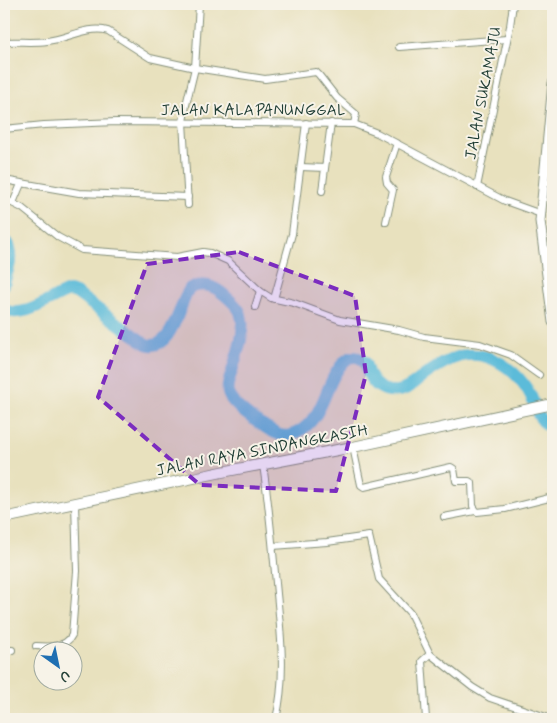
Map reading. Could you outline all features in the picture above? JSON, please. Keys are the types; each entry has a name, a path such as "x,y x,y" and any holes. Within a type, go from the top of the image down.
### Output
{"highway":[{"name":"JALAN RAYA SINDANGKASIH","path":"4,518 553,404"}],"main road":[{"path":"553,84 552,112 541,214 541,234 553,322"}],"street":[{"path":"188,205 183,122 195,68 199,4"},
{"name":"JALAN SUKAMAJU","path":"477,187 513,4"},
{"path":"4,42 50,41 102,29 150,58 195,68 265,80 316,72 355,118"},
{"path":"399,47 507,39"},
{"name":"JALAN KALAPANUNGGAL","path":"4,129 81,124 183,122 331,123 355,118 396,143 505,202 541,214"},
{"path":"274,298 291,241 306,123"},
{"path":"322,191 331,123"},
{"path":"386,222 393,190 386,177 396,143"},
{"path":"301,167 325,168"},
{"path":"4,180 79,193 188,197"},
{"path":"543,182 553,184"},
{"path":"14,202 21,184"},
{"path":"4,202 14,202 58,237 82,250 177,257 202,252 210,253 230,263 268,297 294,303 340,320 399,330 424,337 488,346 511,355 539,375"},
{"path":"255,307 260,291"},
{"path":"353,447 361,485 364,488 452,467 456,481 469,481 472,483 475,511"},
{"path":"263,465 269,507 282,643 281,682 276,719"},
{"path":"444,517 475,511 504,509 553,498"},
{"path":"69,640 72,635 77,571 75,503"},
{"path":"273,546 326,542 369,536 379,579 410,613 430,654 472,687 490,698 552,719"},
{"path":"4,650 12,650"},
{"path":"426,719 422,661 430,654"}],"highlighted area":[{"path":"239,252 355,296 366,374 336,491 200,485 98,397 147,264"}],"shaded area":[{"path":"547,195 553,196 553,216 545,215"}],"waterway":[{"path":"4,242 8,243 11,253 4,285"},
{"path":"4,310 12,312 29,310 69,291 76,293 146,344 155,345 162,341 174,325 190,288 207,286 218,290 232,302 239,309 242,319 242,334 228,382 228,393 231,399 243,411 280,435 294,434 307,425 320,408 338,369 347,359 353,357 363,360 373,382 380,388 389,391 408,388 444,363 460,356 478,355 487,357 501,363 518,377 531,396 541,419 553,429"}]}
